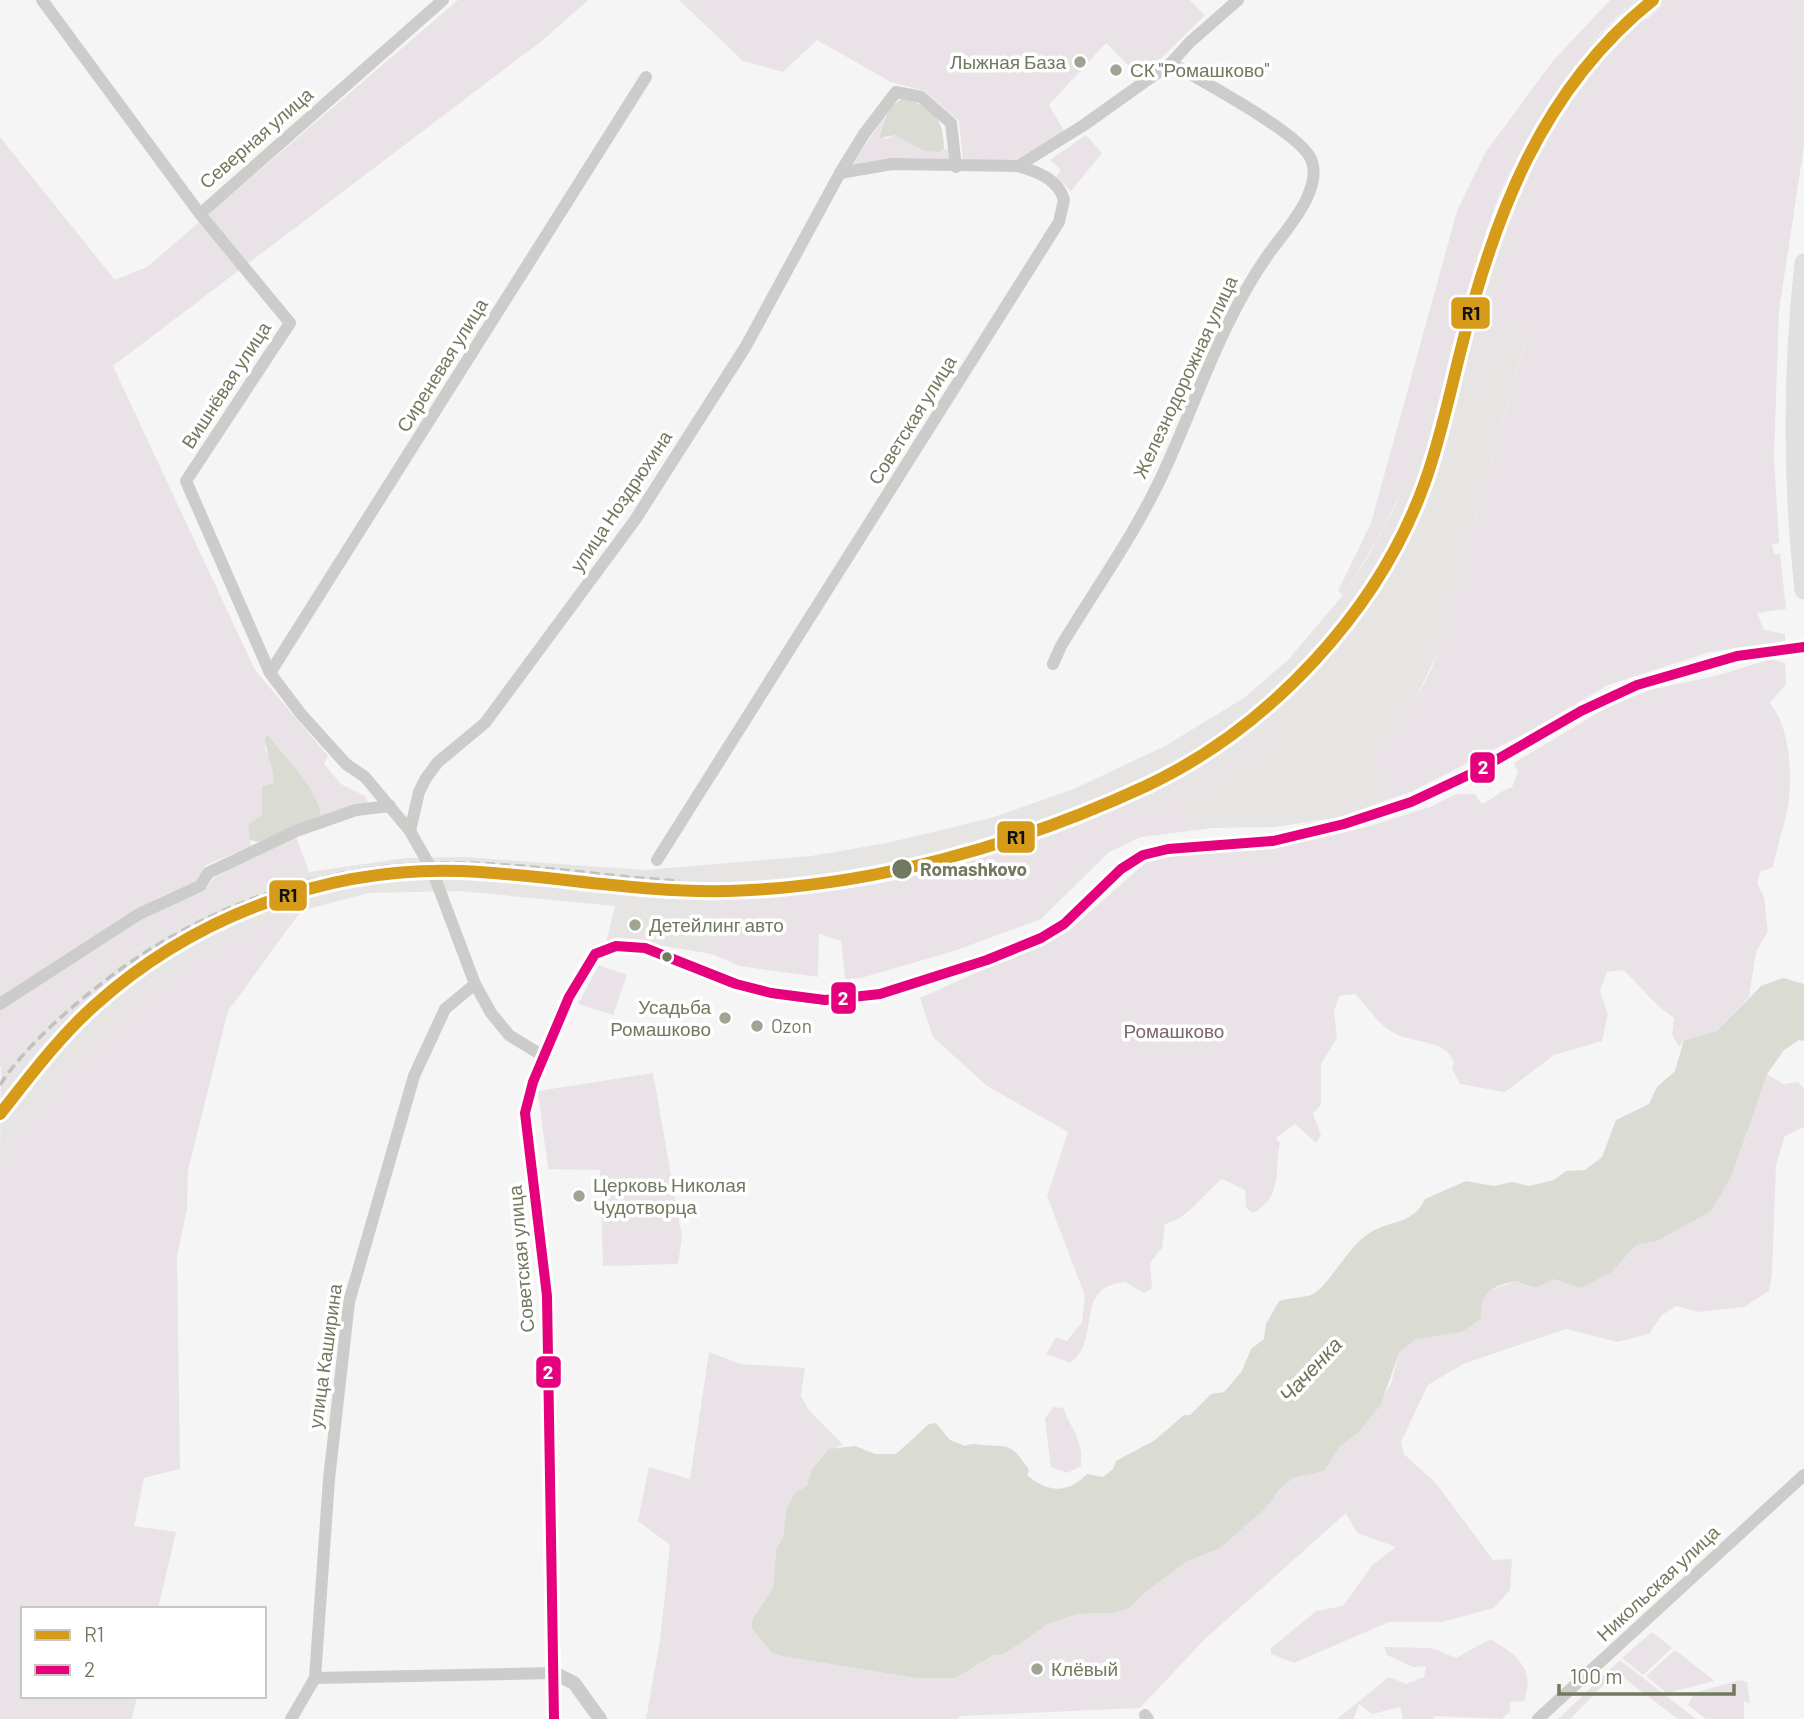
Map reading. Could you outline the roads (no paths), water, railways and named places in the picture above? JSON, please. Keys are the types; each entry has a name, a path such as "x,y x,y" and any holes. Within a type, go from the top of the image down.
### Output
{"highway":[{"path":"1804,263 1798,313 1794,458 1804,590"}],"street":[{"name":"Северная улица","path":"42,0 200,214 443,0"},
{"path":"1018,166 1084,125 1171,63 1190,42 1238,0"},
{"name":"Железнодорожная улица","path":"1053,664 1165,469 1210,360 1244,288 1309,197 1311,158 1291,138 1171,63"},
{"name":"Сиреневая улица","path":"270,673 646,77"},
{"name":"улица Ноздрюхина","path":"410,831 419,792 426,778 438,762 485,723 635,520 746,346 840,173 864,134 896,92 921,97 951,123 956,167"},
{"name":"Советская улица","path":"657,860 1059,222 1064,201 1061,191 1035,171 1018,166 892,164 840,173"},
{"name":"Вишнёвая улица","path":"200,214 290,323 186,481 270,673"},
{"name":"Советская улица","path":"554,1673 547,1296 525,1113 527,1096 543,1056 582,971 595,954 606,947 645,948 736,984 771,993 825,1000 880,994 986,960 1041,938 1064,924 1121,869 1143,855 1168,849 1273,841 1344,824 1411,802 1477,771 1581,711 1637,685 1737,656 1804,647"},
{"path":"270,673 301,714 390,806 410,831 432,870 475,984 498,1025 543,1056"},
{"path":"0,1004 139,914 200,886 208,873 307,827 356,810 390,806"},
{"name":"улица Каширина","path":"315,1678 328,1479 349,1301 414,1076 445,1009 475,984"},
{"name":"Никольская улица","path":"1538,1719 1804,1475"},
{"path":"554,1673 554,1719"},
{"path":"291,1719 315,1678 554,1673 575,1683 600,1719"}],"water":[{"path":"905,97 935,115 939,121 944,148 939,152 924,151 895,135 880,138 887,114"},
{"path":"268,735 307,784 321,816 259,842 250,840 248,825 262,815 262,786 274,783 265,738"},
{"name":"Чаченка","path":"1783,978 1804,984 1804,1041 1799,1040 1784,1050 1767,1074 1731,1177 1711,1211 1657,1241 1636,1245 1612,1272 1582,1288 1552,1279 1535,1287 1517,1281 1501,1285 1485,1296 1481,1319 1462,1332 1414,1340 1399,1353 1381,1404 1360,1431 1339,1448 1324,1471 1293,1478 1279,1490 1265,1509 1220,1548 1188,1561 1147,1591 1129,1609 1113,1613 1077,1614 1048,1624 1004,1654 994,1655 956,1678 916,1678 781,1656 772,1653 751,1628 753,1618 773,1588 776,1549 783,1538 787,1507 796,1492 807,1486 812,1469 829,1449 855,1446 875,1454 896,1454 929,1424 936,1423 950,1440 965,1446 974,1444 1010,1448 1029,1470 1027,1475 1050,1488 1073,1485 1087,1474 1103,1477 1113,1469 1116,1461 1155,1440 1184,1415 1190,1415 1211,1394 1224,1392 1242,1371 1251,1349 1264,1339 1266,1324 1279,1301 1311,1295 1318,1290 1355,1246 1371,1232 1408,1217 1415,1213 1425,1199 1466,1181 1494,1186 1512,1182 1529,1186 1554,1180 1566,1171 1585,1170 1602,1157 1616,1120 1649,1104 1657,1087 1675,1071 1684,1040 1717,1031 1761,986"}],"railway":[{"path":"0,1085 25,1053 56,1022 122,968 202,921 287,887 331,875 422,863 496,864 680,881"}],"place":[{"name":"Лыжная База","path":"1080,62"},
{"name":"СК \"Ромашково\"","path":"1116,70"},
{"name":"Romashkovo","path":"902,869"},
{"name":"Детейлинг авто","path":"635,925"},
{"name":"Усадьба Ромашково","path":"725,1018"},
{"name":"Ozon","path":"757,1026"},
{"name":"Церковь Николая Чудотворца","path":"579,1196"},
{"name":"Клёвый","path":"1037,1669"}],"park label":[{"name":"Ромашково","path":"1174,1031"}]}
